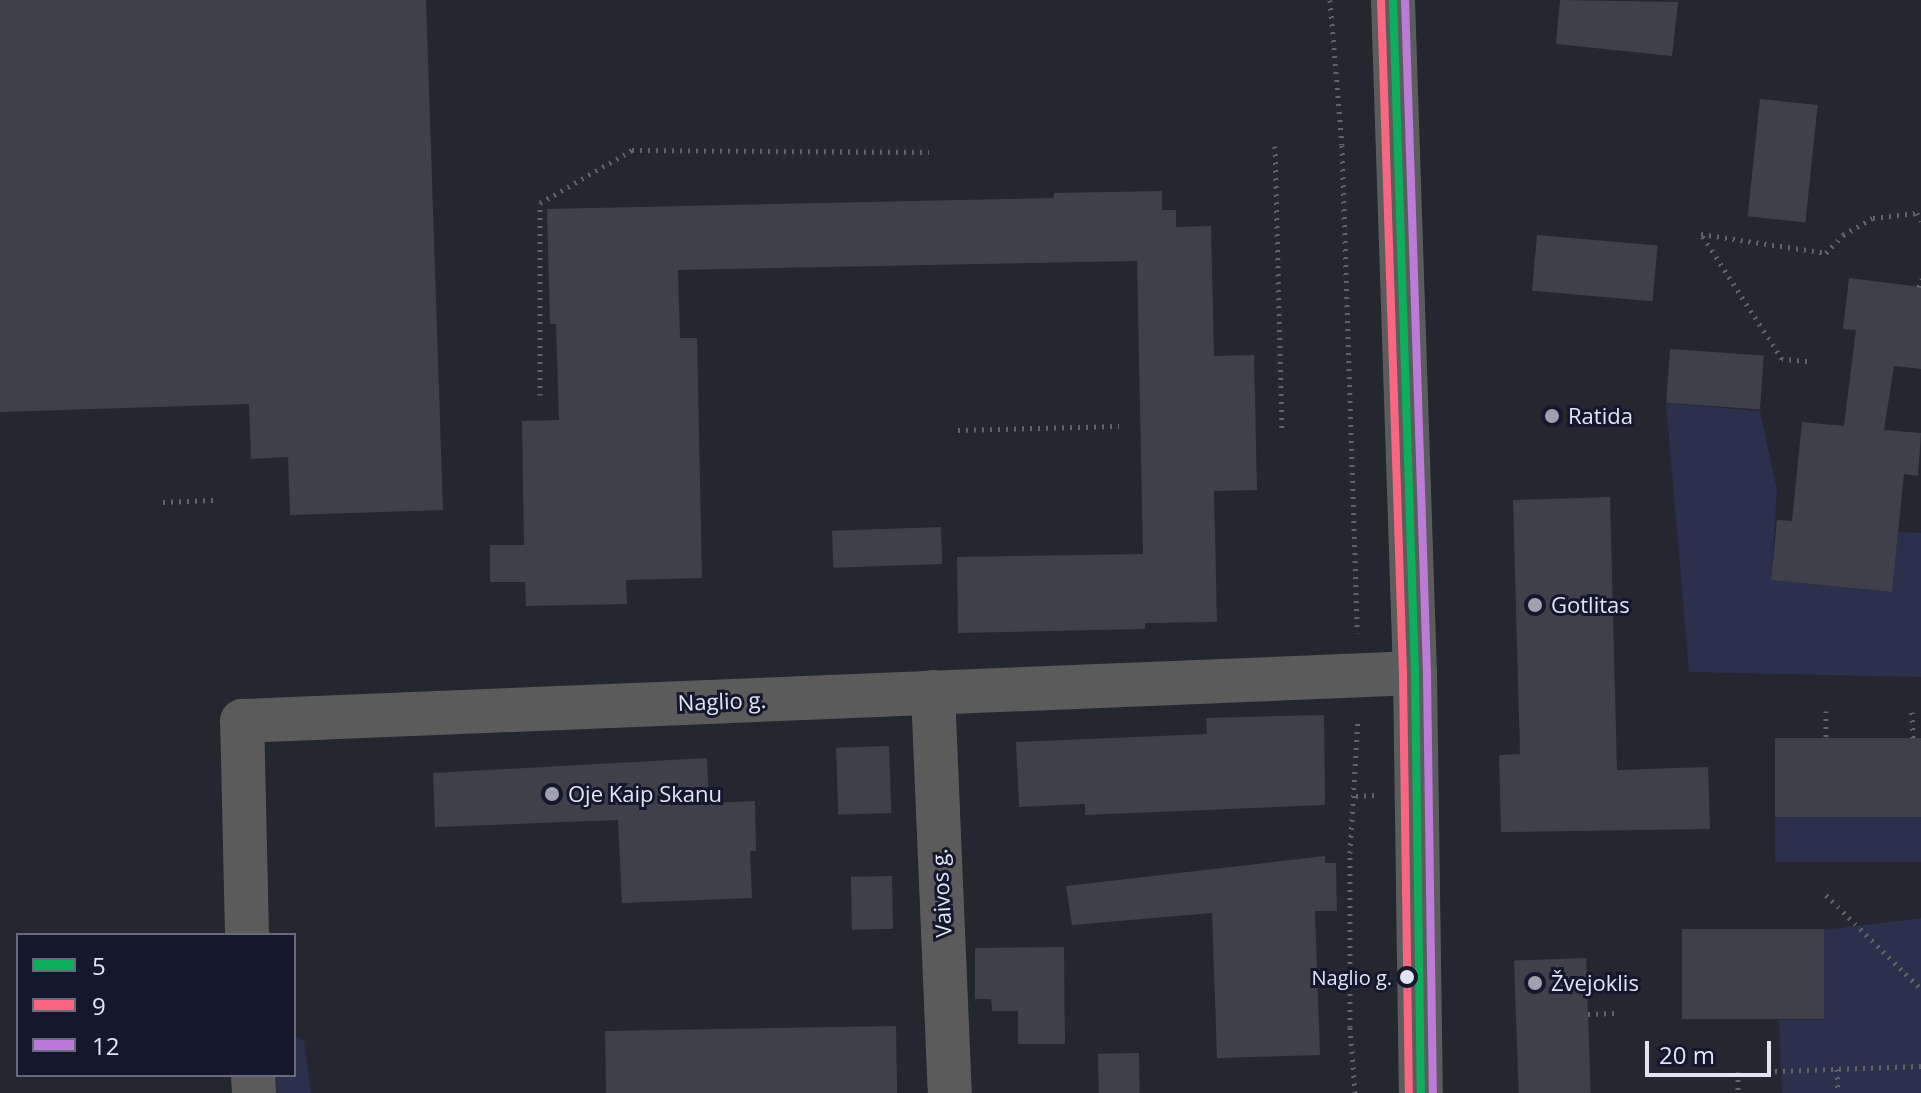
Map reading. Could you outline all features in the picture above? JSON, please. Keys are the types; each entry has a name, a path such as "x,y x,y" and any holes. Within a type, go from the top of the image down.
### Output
{"main road":[{"path":"1393,0 1415,673 1421,1093"}],"street":[{"name":"Naglio g.","path":"247,933 242,721 1415,673"},
{"name":"Vaivos g.","path":"933,692 950,1093"}],"path":[{"path":"1330,0 1342,145 1359,675 1356,796 1350,853 1350,1027 1355,1093"},
{"path":"1275,146 1282,433"},
{"path":"540,395 540,203 632,150 929,152"},
{"path":"1807,361 1782,359 1701,234 1826,253 1843,235 1873,218 1917,213 1921,221"},
{"path":"1919,287 1921,278"},
{"path":"958,430 1119,426"},
{"path":"163,502 213,500"},
{"path":"1826,711 1826,739"},
{"path":"1912,712 1913,738"},
{"path":"1826,895 1921,989"},
{"path":"1588,1014 1615,1013"},
{"path":"1775,1071 1921,1066"},
{"path":"1837,1069 1838,1093"},
{"path":"1738,1072 1738,1093"}],"shaded area":[{"path":"1666,403 1760,411 1777,490 1771,580 1892,592 1898,532 1921,533 1921,677 1689,672"},
{"path":"1775,817 1921,817 1921,862 1775,862"},
{"path":"1921,918 1921,1093 1782,1093 1779,1020 1823,1020 1824,930"},
{"path":"296,1036 304,1041 311,1093 276,1093 275,1077 296,1077"}],"building":[{"path":"0,0 426,0 443,510 290,515 288,457 251,459 249,404 0,412"},
{"path":"1560,0 1678,2 1672,56 1556,44"},
{"path":"1760,99 1818,105 1805,222 1748,216"},
{"path":"1162,191 1162,210 1176,210 1176,227 1211,226 1214,356 1254,355 1257,490 1214,491 1217,622 1145,623 1145,629 958,633 957,557 1143,554 1137,261 678,270 680,338 697,338 702,578 626,580 627,604 526,606 525,582 490,582 490,545 524,545 522,421 559,420 556,324 550,324 547,209 1054,198 1054,193"},
{"path":"1537,235 1658,246 1653,301 1532,291"},
{"path":"1849,278 1921,287 1921,369 1894,366 1884,430 1921,433 1918,476 1904,474 1892,592 1771,580 1777,520 1792,521 1802,422 1844,426 1856,330 1843,329"},
{"path":"1670,349 1764,356 1760,409 1666,403"},
{"path":"1610,497 1617,770 1708,767 1710,829 1501,832 1499,755 1520,754 1513,500"},
{"path":"941,527 942,564 833,568 832,531"},
{"path":"1324,715 1325,805 1085,815 1085,804 1019,807 1016,742 1207,734 1206,718"},
{"path":"1775,738 1921,738 1921,817 1775,817"},
{"path":"889,746 891,813 838,815 836,748"},
{"path":"707,758 709,803 755,801 756,851 750,851 752,898 622,903 618,820 435,827 433,773"},
{"path":"1325,856 1325,863 1336,863 1337,911 1315,911 1320,1055 1217,1058 1212,913 1072,925 1066,886"},
{"path":"892,876 893,929 852,930 851,877"},
{"path":"1682,929 1824,929 1824,1019 1682,1019"},
{"path":"1064,947 1065,1044 1018,1044 1018,1011 992,1011 991,999 975,999 975,948"},
{"path":"1586,958 1591,1093 1519,1093 1514,961"},
{"path":"896,1026 897,1093 606,1093 605,1031"},
{"path":"1139,1053 1140,1093 1099,1093 1098,1054"}],"transit line":[{"name":"9","path":"1381,0 1403,673 1409,1093"},
{"name":"5","path":"1393,0 1415,673 1421,1093"},
{"name":"12","path":"1405,0 1427,673 1433,1093"}],"place":[{"name":"Ratida","path":"1552,416"},
{"name":"Gotlitas","path":"1535,605"},
{"name":"Oje Kaip Skanu","path":"552,794"},
{"name":"Naglio g.","path":"1407,977"},
{"name":"Žvejoklis","path":"1535,983"}]}
